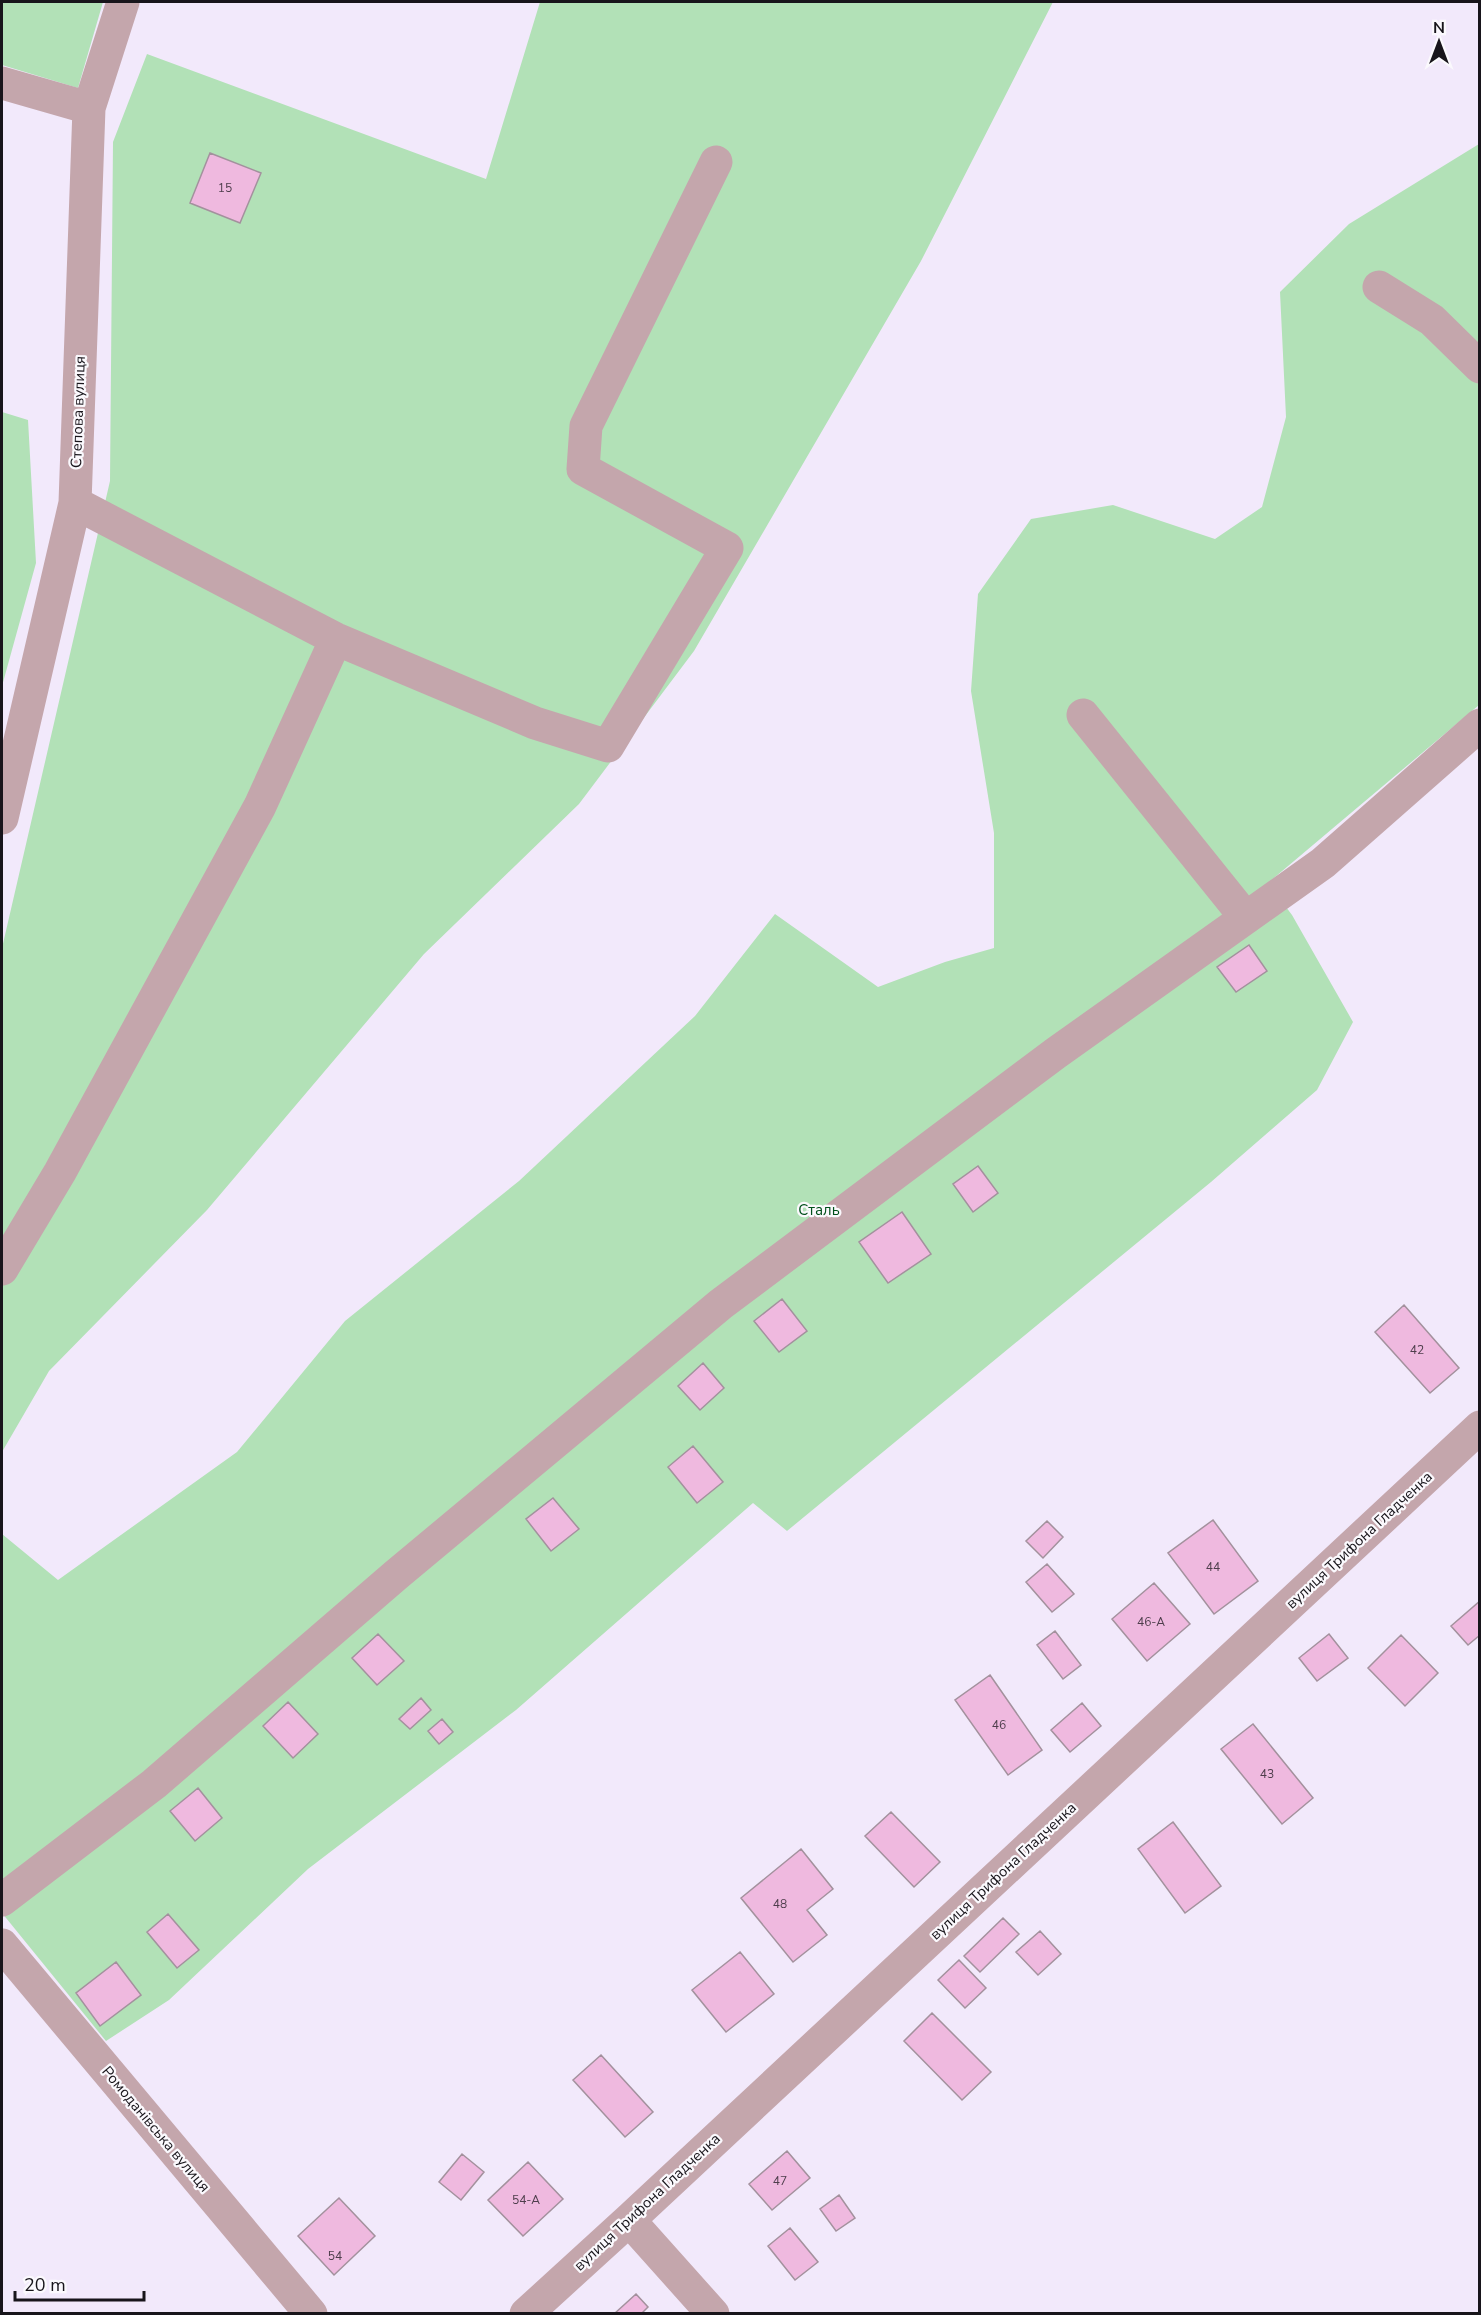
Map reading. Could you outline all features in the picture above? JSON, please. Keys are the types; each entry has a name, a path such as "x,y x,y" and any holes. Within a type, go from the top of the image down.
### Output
{"street":[{"name":"Степова вулиця","path":"2,818 75,503 90,108 123,2"},
{"path":"2,83 90,108"},
{"path":"75,503 336,639 535,723 608,746 727,549 583,469 586,426 716,162"},
{"path":"1379,287 1432,320 1479,367"},
{"path":"2,1269 60,1172 260,806 336,639"},
{"path":"1083,715 1246,918"},
{"path":"2,1900 154,1784 396,1575 721,1304 1056,1053 1323,863 1479,725"},
{"name":"вулиця Трифона Гладченка","path":"526,2313 629,2220 1479,1427"},
{"name":"Ромоданівська вулиця","path":"2,1945 311,2313"},
{"path":"629,2220 713,2313"}],"green space":[{"path":"2,2 103,2 78,88 2,65"},
{"path":"540,2 1053,2 921,261 694,651 579,804 424,954 207,1210 49,1371 2,1452 2,948 110,481 113,142 147,54 486,179"},
{"name":"Сталь","path":"1479,144 1479,705 1268,883 1292,915 1353,1022 1317,1090 1211,1182 787,1531 753,1503 516,1710 308,1869 169,2000 106,2041 2,1913 2,1534 58,1580 237,1452 345,1321 519,1181 695,1016 775,914 878,987 945,962 994,948 994,833 971,691 978,594 1031,519 1113,505 1215,539 1262,507 1286,417 1280,292 1349,224"},
{"path":"2,412 28,420 36,563 2,686"}],"building":[{"path":"210,153 261,173 240,223 190,203"},
{"path":"1249,945 1267,971 1236,992 1217,967"},
{"path":"978,1166 998,1193 973,1212 953,1184"},
{"path":"902,1212 931,1254 888,1283 859,1242"},
{"path":"782,1299 807,1331 779,1352 754,1321"},
{"path":"1404,1305 1459,1368 1430,1393 1375,1332"},
{"path":"703,1363 724,1388 700,1410 678,1386"},
{"path":"693,1446 723,1482 697,1503 668,1467"},
{"path":"553,1498 579,1529 551,1551 526,1519"},
{"path":"1213,1520 1258,1581 1214,1614 1168,1553"},
{"path":"1047,1521 1063,1537 1043,1558 1026,1541"},
{"path":"1047,1564 1074,1594 1052,1612 1026,1582"},
{"path":"1154,1583 1190,1624 1147,1661 1112,1619"},
{"path":"1480,1601 1480,1635 1468,1645 1451,1626"},
{"path":"1055,1631 1081,1665 1063,1679 1037,1645"},
{"path":"378,1634 404,1661 377,1685 352,1658"},
{"path":"1329,1634 1348,1658 1317,1681 1299,1658"},
{"path":"1401,1635 1438,1673 1405,1706 1368,1668"},
{"path":"990,1675 1042,1750 1008,1775 955,1700"},
{"path":"421,1698 431,1710 410,1729 399,1719"},
{"path":"288,1702 318,1734 293,1758 263,1726"},
{"path":"1082,1703 1101,1726 1070,1752 1051,1730"},
{"path":"442,1719 453,1732 439,1744 428,1731"},
{"path":"1253,1724 1313,1798 1282,1824 1221,1749"},
{"path":"198,1788 222,1818 195,1841 170,1811"},
{"path":"891,1812 940,1862 914,1887 865,1836"},
{"path":"1173,1822 1221,1886 1185,1913 1138,1849"},
{"path":"801,1849 833,1889 807,1910 827,1935 793,1962 741,1898"},
{"path":"168,1914 199,1950 177,1968 147,1932"},
{"path":"1003,1918 1019,1934 980,1972 964,1956"},
{"path":"1040,1931 1061,1954 1038,1975 1016,1952"},
{"path":"740,1952 774,1994 726,2032 692,1990"},
{"path":"959,1960 986,1988 965,2008 938,1980"},
{"path":"116,1962 141,1995 100,2026 76,1993"},
{"path":"932,2013 991,2072 962,2100 904,2041"},
{"path":"601,2055 653,2112 625,2137 573,2080"},
{"path":"787,2151 810,2178 772,2210 749,2184"},
{"path":"462,2154 484,2172 461,2200 439,2182"},
{"path":"528,2162 563,2199 523,2236 488,2200"},
{"path":"839,2195 855,2218 836,2231 820,2209"},
{"path":"339,2198 375,2236 334,2275 298,2236"},
{"path":"790,2228 818,2262 795,2280 768,2246"},
{"path":"636,2294 648,2307 641,2314 614,2314"}]}
